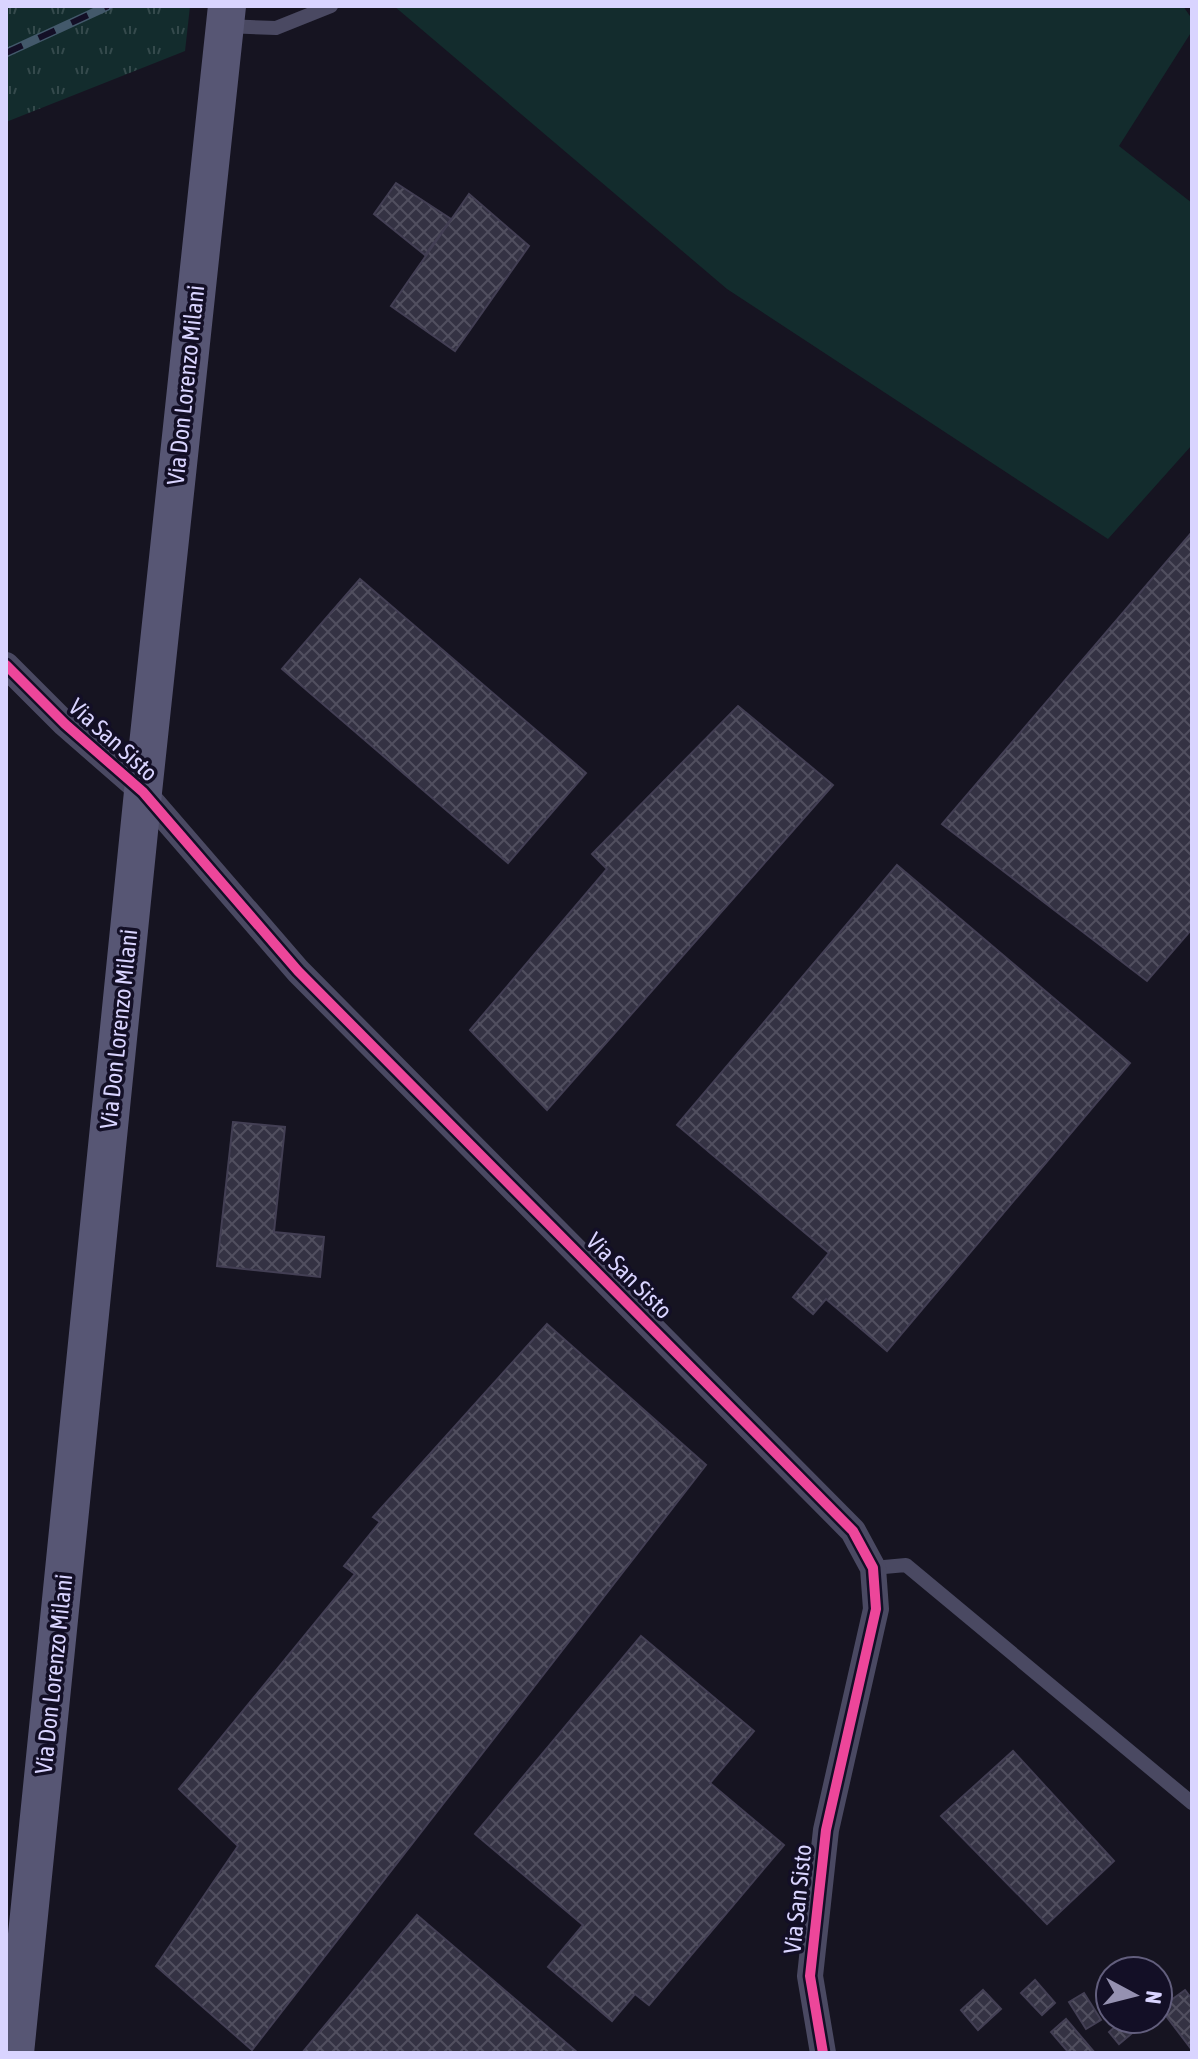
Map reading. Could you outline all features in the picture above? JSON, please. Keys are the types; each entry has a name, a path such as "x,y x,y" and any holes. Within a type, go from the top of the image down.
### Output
{"main road":[{"name":"Via Don Lorenzo Milani","path":"15,2053 143,792 226,16"}],"street":[{"name":"Via San Sisto","path":"6,665 65,724 143,792 298,971 853,1531 873,1568 876,1609 826,1830 810,1976 823,2053"}],"lane":[{"path":"226,16 276,28 331,6"},
{"path":"873,1568 906,1565 1192,1803"}],"green space":[{"path":"6,6 190,6 185,51 6,122"},
{"path":"394,6 1183,6 1192,19 1192,31 1119,146 1192,203 1192,445 1108,539 727,289"}],"building":[{"path":"396,183 451,219 425,255 374,214"},
{"path":"469,194 529,246 455,351 391,306"},
{"path":"1192,532 1192,929 1147,981 942,824"},
{"path":"360,579 586,773 508,863 282,669"},
{"path":"738,706 833,785 547,1110 470,1030 607,869 592,854"},
{"path":"897,865 1130,1063 887,1351 826,1299 813,1314 793,1297 829,1253 677,1125"},
{"path":"233,1122 285,1127 274,1232 324,1237 320,1277 217,1266"},
{"path":"547,1324 706,1465 252,2050 156,1966 238,1846 179,1789 355,1574 344,1566 380,1522 373,1517"},
{"path":"641,1636 754,1731 710,1783 784,1845 649,2005 635,1994 612,2021 548,1967 583,1925 475,1834"},
{"path":"1013,1751 1114,1861 1047,1924 941,1816"},
{"path":"417,1915 578,2053 302,2053"},
{"path":"1035,1980 1055,2003 1042,2015 1021,1993"},
{"path":"983,1990 1001,2009 978,2030 961,2010"},
{"path":"1185,1990 1192,1999 1192,2050 1174,2026 1174,1998"},
{"path":"1084,1993 1094,2009 1094,2024 1086,2029 1069,2002"},
{"path":"1066,2019 1095,2053 1069,2053 1051,2032"},
{"path":"1112,2035 1130,2035 1119,2044"}],"railway":[{"path":"6,53 108,6"}],"cycle path":[{"path":"6,665 65,724 143,792 298,971 853,1531 873,1568 876,1609 826,1830 810,1976 823,2053"}]}
